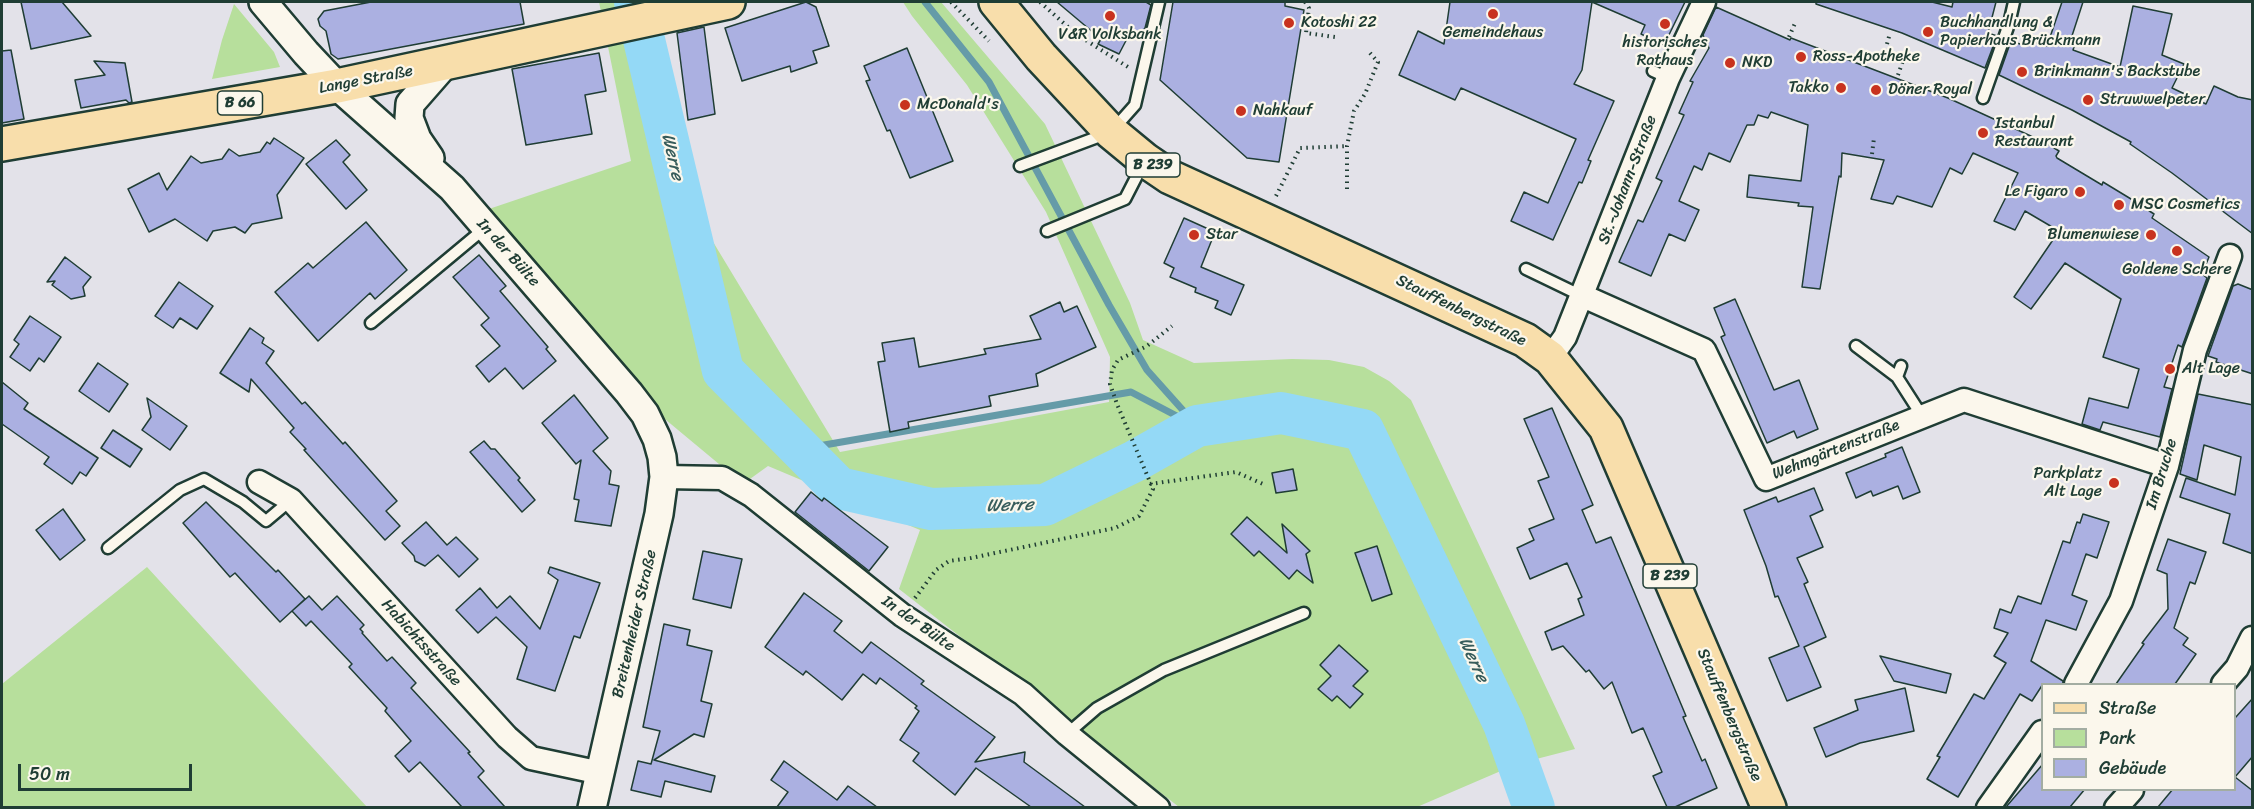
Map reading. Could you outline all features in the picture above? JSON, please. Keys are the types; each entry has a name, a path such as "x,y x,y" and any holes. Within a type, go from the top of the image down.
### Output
{"main road":[{"name":"Lange Straße","path":"2,144 337,86 728,2"},
{"name":"Stauffenbergstraße","path":"999,2 1041,57 1112,132 1145,160 1170,177 1297,233 1525,340 1550,358 1606,428 1769,807"}],"street":[{"name":"In der Bülte","path":"263,2 337,86 452,188 629,393 645,414 657,439"},
{"name":"St.-Johann-Straße","path":"1550,358 1565,337 1582,296 1660,74 1682,47 1704,2"},
{"path":"445,64 410,104 409,118 417,139 452,188"},
{"name":"Im Bruche","path":"2077,683 2121,601 2167,466 2195,350 2230,256"},
{"name":"Wehmgärtenstraße","path":"1582,296 1704,350 1766,479 1964,400 2167,466"},
{"name":"Breitenheider Straße","path":"592,807 659,514 663,477 662,457 657,439"},
{"name":"In der Bülte","path":"663,477 722,478 751,495 902,615 1023,694 1067,734 1158,807"},
{"name":"Habichtsstraße","path":"259,482 291,500 507,737 531,758 601,773"},
{"path":"2224,683 2237,668 2253,638"},
{"path":"1988,807 2041,735"},
{"path":"2116,807 2130,791"}],"lane":[{"path":"1020,166 1112,132 1135,105 1159,2"},
{"path":"1983,98 2009,24 2014,2"},
{"path":"1047,231 1125,199 1145,160"},
{"path":"371,323 485,228"},
{"path":"1526,269 1582,296"},
{"path":"1856,346 1897,378 1922,416"},
{"path":"1897,378 1901,366"},
{"path":"108,548 180,490 204,479 243,502 266,521 291,500"},
{"path":"1067,734 1097,708 1164,670 1304,613"}],"path":[{"path":"1040,2 1076,34 1131,69 1135,105"},
{"path":"1305,2 1309,8 1306,33 1335,37"},
{"path":"1790,37 1796,21"},
{"path":"1887,44 1890,33"},
{"path":"1898,75 1906,52"},
{"path":"1347,189 1347,146 1354,111 1365,94 1378,62 1370,53"},
{"path":"1872,154 1874,138"},
{"path":"1274,199 1300,147 1347,146"},
{"path":"902,615 936,570 949,561 1115,528 1139,516 1153,489 1110,384 1112,370 1118,360 1147,346 1172,327"},
{"path":"1150,484 1236,472 1263,484"}],"green space":[{"path":"599,2 653,2 695,212 840,452 1109,402 1110,357 1046,212 967,85 903,2 941,2 1045,124 1130,303 1143,340 1194,363 1292,359 1329,360 1364,367 1389,381 1411,400 1575,749 1517,764 1417,807 1179,807 899,589 920,530 768,466 743,484 648,405 480,212 631,161"},
{"path":"234,4 274,52 280,67 212,79 222,40"},
{"path":"147,567 367,807 2,807 2,684"}],"building":[{"path":"21,2 62,2 91,36 31,49"},
{"path":"371,2 520,2 524,24 338,59 331,54 326,31 320,26 318,19 324,11"},
{"path":"806,2 816,7 829,46 813,51 817,63 791,72 790,66 742,81 725,28"},
{"path":"1057,2 1146,2 1151,5 1145,28 1138,37 1131,31 1119,54 1098,44 1101,39"},
{"name":"Nahkauf","path":"1173,2 1285,2 1285,6 1304,10 1279,162 1247,158 1160,80"},
{"path":"1450,2 1592,2 1582,70 1574,84 1614,101 1588,160 1591,161 1582,183 1579,182 1553,240 1511,221 1524,192 1548,203 1576,139 1461,88 1455,100 1399,75 1418,31 1444,44"},
{"name":"historisches Rathaus","path":"1592,2 1685,2 1664,45 1641,34 1645,25"},
{"path":"1816,2 1932,2 1952,7 1953,2 1996,2 1988,33 1997,36 1985,68 1902,33 1816,4"},
{"path":"2062,2 2083,2 2070,42 2075,44 2073,50 2120,67 2133,6 2172,14 2162,55 2184,64 2172,88 2206,104 2214,86 2238,97 2253,100 2253,234 2130,144 2131,142 2072,110 1999,75 2011,41 2023,45 2025,40 2047,46"},
{"path":"1716,7 1790,40 1791,38 1948,98 2046,143 2059,151 2057,158 2102,185 2103,182 2131,199 2154,214 2152,218 2209,257 2202,274 2207,278 2182,347 2178,345 2164,387 2172,389 2160,437 2103,422 2100,430 2082,424 2089,398 2128,408 2139,369 2103,357 2121,299 2065,263 2031,309 2014,297 2059,231 2025,211 2015,230 1994,221 2018,173 1973,153 1962,174 1950,168 1932,207 1897,196 1893,204 1871,199 1884,160 1842,153 1841,177 1839,176 1820,289 1802,287 1813,207 1798,206 1799,203 1747,197 1749,175 1801,181 1808,125 1771,112 1768,118 1758,115 1754,125 1747,125 1730,162 1709,153 1702,170 1694,166 1679,201 1699,210 1685,241 1669,234 1651,276 1619,262 1638,220 1643,222 1662,181 1656,178 1684,115 1679,113 1693,82 1690,81 1709,48 1703,35"},
{"path":"704,27 715,114 688,120 677,33"},
{"name":"McDonald's","path":"907,48 953,161 910,178 866,81 870,80 864,66"},
{"path":"11,50 24,119 2,123 2,51"},
{"path":"599,53 606,91 585,95 592,134 526,145 512,69"},
{"path":"94,61 125,63 132,102 129,103 126,100 81,108 75,80 105,75"},
{"path":"274,138 304,158 277,195 282,218 252,224 245,233 235,227 213,231 207,241 175,219 149,232 128,189 159,173 167,190 191,156 201,163 222,159 229,149 239,156 260,152 267,142 270,144"},
{"path":"336,140 350,155 343,162 367,190 346,209 306,164"},
{"path":"1184,218 1215,232 1201,267 1244,285 1231,315 1215,308 1218,301 1195,292 1196,288 1170,277 1174,268 1164,263"},
{"path":"366,222 407,270 375,299 370,293 318,341 275,292 308,263 313,268"},
{"path":"479,255 506,286 500,291 548,347 546,349 556,361 523,389 505,368 489,382 476,366 500,346 481,325 489,318 453,277"},
{"path":"65,257 91,277 83,287 85,296 71,299 52,285 55,281 47,282"},
{"path":"179,282 213,306 197,329 180,318 173,328 155,316"},
{"path":"2238,284 2253,290 2253,374 2216,362 2217,359 2208,356 2233,286"},
{"path":"1735,299 1774,390 1799,380 1818,429 1797,438 1794,431 1767,443 1721,337 1725,335 1714,308"},
{"path":"1060,302 1064,312 1077,306 1096,347 1036,374 1038,386 989,396 991,406 908,422 909,428 890,432 878,362 885,361 882,343 914,338 919,367 986,354 984,349 1041,339 1030,316"},
{"path":"30,316 61,337 44,362 39,358 30,371 10,357 19,344 14,340"},
{"path":"250,328 264,338 262,343 274,351 266,363 302,404 305,402 343,444 345,442 397,501 386,511 400,526 385,540 304,450 306,449 290,432 294,428 251,379 249,392 220,373"},
{"path":"98,363 128,384 109,412 79,391"},
{"path":"2,382 28,403 24,409 98,458 86,476 80,472 72,484 44,464 49,457 2,424"},
{"path":"2198,394 2253,405 2253,554 2223,543 2230,514 2180,497 2186,478 2235,495 2241,457 2204,445 2197,480 2180,474"},
{"path":"574,395 608,438 593,451 611,471 609,484 619,486 611,526 575,521 579,500 574,499 581,460 576,464 542,423"},
{"path":"147,398 187,426 170,450 142,430 151,417"},
{"path":"1552,408 1593,505 1582,510 1596,543 1611,537 1686,716 1683,717 1702,761 1705,759 1717,788 1675,807 1667,807 1653,776 1662,772 1643,728 1632,733 1612,682 1604,689 1589,670 1586,672 1563,646 1552,650 1545,632 1584,615 1578,599 1582,597 1567,563 1530,579 1517,548 1534,540 1529,529 1554,519 1538,481 1549,477 1524,419"},
{"path":"113,430 142,449 130,467 101,448"},
{"path":"484,441 491,449 495,449 535,500 522,512 470,452"},
{"path":"1902,447 1920,492 1903,499 1898,486 1873,496 1871,491 1856,498 1846,473 1886,457 1885,454"},
{"path":"1293,469 1297,490 1276,493 1272,473"},
{"path":"1814,488 1823,510 1810,516 1823,547 1797,558 1808,582 1804,584 1826,637 1804,647 1821,687 1787,701 1769,658 1799,646 1778,596 1775,597 1766,566 1744,510 1776,497 1778,502"},
{"path":"811,492 822,501 824,498 888,547 869,571 795,512"},
{"path":"206,502 276,572 278,570 305,599 280,622 235,573 230,577 183,523"},
{"path":"63,509 85,540 60,560 36,530"},
{"path":"2083,514 2109,522 2097,558 2086,554 2072,595 2087,601 2076,630 2046,620 2031,661 2063,683 2041,683 2041,687 2032,701 2020,694 1958,797 1927,779 1940,757 1937,756 1974,694 1984,699 2006,663 1994,656 2008,633 1994,628 2000,609 2011,613 2018,596 2041,604 2063,541 2070,543 2077,522 2080,523"},
{"path":"1247,517 1287,553 1282,524 1310,551 1306,554 1313,583 1297,570 1289,579 1259,551 1254,556 1231,534"},
{"path":"426,522 447,545 456,537 478,559 459,577 438,555 425,566 415,561 414,556 402,543"},
{"path":"2168,539 2206,552 2195,584 2190,582 2174,628 2188,638 2183,645 2196,654 2176,683 2117,683 2144,644 2142,643 2168,609 2167,574 2157,570"},
{"path":"1377,546 1392,594 1372,601 1355,553"},
{"path":"703,551 742,559 731,608 693,599"},
{"path":"550,567 600,583 580,638 574,636 555,691 517,679 527,647 496,617 478,633 456,610 480,588 497,608 510,596 540,629 558,580 548,573"},
{"path":"804,593 842,621 834,631 862,653 871,642 924,681 921,684 995,737 975,762 1025,752 1024,762 1085,807 1031,807 976,768 955,795 913,761 919,753 900,740 919,711 915,708 917,706 880,678 876,684 863,674 842,700 806,671 803,675 765,647"},
{"path":"309,596 322,610 337,596 364,625 360,629 362,633 387,661 392,657 416,683 411,688 470,752 468,753 484,771 478,777 505,807 462,807 420,762 409,772 395,756 411,741 385,711 387,708 349,667 352,664 311,621 306,626 292,611"},
{"path":"664,624 690,630 687,645 712,651 701,701 712,704 704,737 694,734 654,760 715,776 711,792 665,781 661,797 631,790 638,761 651,764 660,731 643,727"},
{"path":"1339,645 1368,671 1353,686 1363,694 1350,708 1337,696 1332,701 1318,689 1331,676 1320,665"},
{"path":"1880,656 1951,674 1946,693 1894,681"},
{"path":"1905,688 1914,731 1860,743 1826,757 1814,728 1858,710 1855,700"},
{"path":"2253,698 2253,756 2236,776 2236,717"},
{"path":"784,761 837,800 848,786 877,807 777,807 788,792 771,780"},
{"path":"2041,766 2041,791 2083,791 2070,807 2006,807"},
{"path":"2236,778 2253,791 2253,807 2158,807 2171,791 2236,791"}],"waterway":[{"name":"Werre","path":"635,2 723,371 839,488 931,509 1045,505 1135,461 1197,426 1281,413 1363,430 1504,724 1534,808"},
{"path":"925,2 989,82 1109,305 1147,370 1197,426"},
{"path":"801,449 1131,392 1192,424"}],"place":[{"name":"Gemeindehaus","path":"1493,14"},
{"name":"V&R Volksbank","path":"1110,16"},
{"name":"Kotoshi 22","path":"1289,23"},
{"name":"historisches Rathaus","path":"1665,24"},
{"name":"Buchhandlung & Papierhaus Brückmann","path":"1928,32"},
{"name":"Ross-Apotheke","path":"1801,57"},
{"name":"NKD","path":"1730,63"},
{"name":"Brinkmann's Backstube","path":"2022,72"},
{"name":"Takko","path":"1841,88"},
{"name":"Döner Royal","path":"1876,90"},
{"name":"Struwwelpeter","path":"2088,100"},
{"name":"McDonald's","path":"905,105"},
{"name":"Nahkauf","path":"1241,111"},
{"name":"Istanbul Restaurant","path":"1983,133"},
{"name":"Le Figaro","path":"2080,192"},
{"name":"MSC Cosmetics","path":"2119,205"},
{"name":"Star","path":"1194,235"},
{"name":"Blumenwiese","path":"2151,235"},
{"name":"Goldene Schere","path":"2177,251"},
{"name":"Alt Lage","path":"2170,369"},
{"name":"Parkplatz Alt Lage","path":"2114,483"}]}
